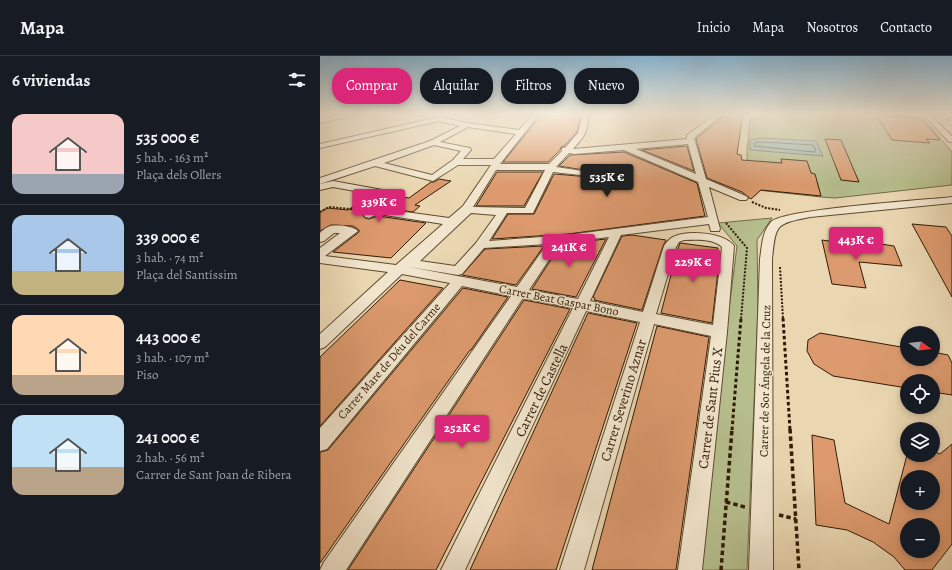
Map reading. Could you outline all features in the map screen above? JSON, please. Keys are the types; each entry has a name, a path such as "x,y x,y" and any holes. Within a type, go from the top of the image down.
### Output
{"street":[{"path":"320,146 352,137"},
{"path":"320,181 433,143 444,137"},
{"path":"320,343 467,208 517,137"},
{"path":"467,208 529,212 550,168 565,150 579,137"},
{"path":"690,137 714,222 715,230 712,237"},
{"path":"565,150 574,152 691,141"},
{"path":"374,163 433,178 456,162 467,150 433,143"},
{"path":"625,147 743,198"},
{"path":"456,162 550,168 587,174"},
{"path":"320,187 333,184 388,194"},
{"path":"778,216 785,219 810,214 952,200"},
{"path":"481,246 490,229 503,212 468,210 410,263 458,271 481,246 555,241 617,232 714,222"},
{"path":"372,213 391,213 452,222"},
{"name":"Carrer de Sor Ángela de la Cruz","path":"761,570 766,259 769,236 778,216"},
{"path":"320,239 332,229 352,231 327,252 321,254"},
{"name":"Carrer de Castella","path":"453,570 583,305 617,232"},
{"name":"Carrer Severino Aznar","path":"572,570 670,246 674,240 683,237 712,237"},
{"name":"Carrer de Sant Pius X","path":"690,570 720,332 728,246 721,240 712,237"},
{"path":"332,570 555,241"},
{"name":"Carrer Beat Gaspar Bono","path":"321,254 720,332"},
{"name":"Carrer Mare de Déu del Carme","path":"320,442 459,281"},
{"name":"Carrer de Sor Ángela de la Cruz","path":"762,541 768,570"}],"path":[{"path":"743,198 766,208 778,216"},
{"path":"320,212 329,207 372,213"},
{"path":"714,222 726,223 747,248 721,570"},
{"path":"780,261 799,570"}],"green space":[{"path":"748,137 939,137 952,152 952,185 835,198 748,189 747,151"},
{"path":"772,218 757,240 758,308 747,570 696,570 737,246 718,223"}],"water":[{"path":"761,138 816,141 823,156 750,150 750,140"}],"building":[{"path":"523,137 572,137 548,162 503,162"},
{"path":"698,137 739,137 737,154 741,155 742,160 782,163 781,159 807,161 811,173 815,174 821,196 761,190 751,199 742,192 707,178 696,139"},
{"path":"890,137 937,137 940,140 926,139 930,143 892,140"},
{"path":"825,139 841,140 859,182 841,180"},
{"path":"687,146 694,171 642,150"},
{"path":"624,152 697,183 705,216 568,234 492,239 508,214 534,214 554,174 590,177 593,175 590,171 559,166 570,155"},
{"path":"497,172 543,172 524,206 476,206"},
{"path":"439,179 451,181 415,205 420,206 413,212 376,207 363,215 365,218 369,219 378,216 426,223 391,258 333,252 359,232 359,230 353,226 331,225 320,231 320,212 327,208 348,210 370,195 388,198 393,196 409,198 431,182"},
{"path":"912,224 946,227 952,236 952,297"},
{"path":"632,235 666,240 642,310 594,300 595,298 593,297 622,236"},
{"path":"606,239 576,297 532,289 561,244"},
{"path":"822,240 862,246 861,241 894,246 902,266 859,262 866,288 832,284"},
{"path":"680,243 718,248 716,258 719,262 712,323 661,313 672,271 670,271"},
{"path":"544,246 516,285 462,275 485,249"},
{"path":"400,280 443,288 320,426 320,357"},
{"path":"463,288 508,297 320,563 320,452 328,450"},
{"path":"524,300 570,309 436,570 348,570"},
{"path":"588,313 637,323 556,570 470,570"},
{"path":"657,326 709,337 676,570 592,570"},
{"path":"820,333 900,347 900,366 940,366 940,353 948,355 952,363 952,395 940,393 940,374 900,374 900,387 833,376 814,364 807,351 808,340"},
{"path":"812,435 834,440 845,503 889,524 900,482 900,510 940,510 940,470 903,470 905,462 940,462 940,454 952,444 952,544 932,570 905,570 894,557 873,542 847,530 816,525"}]}
